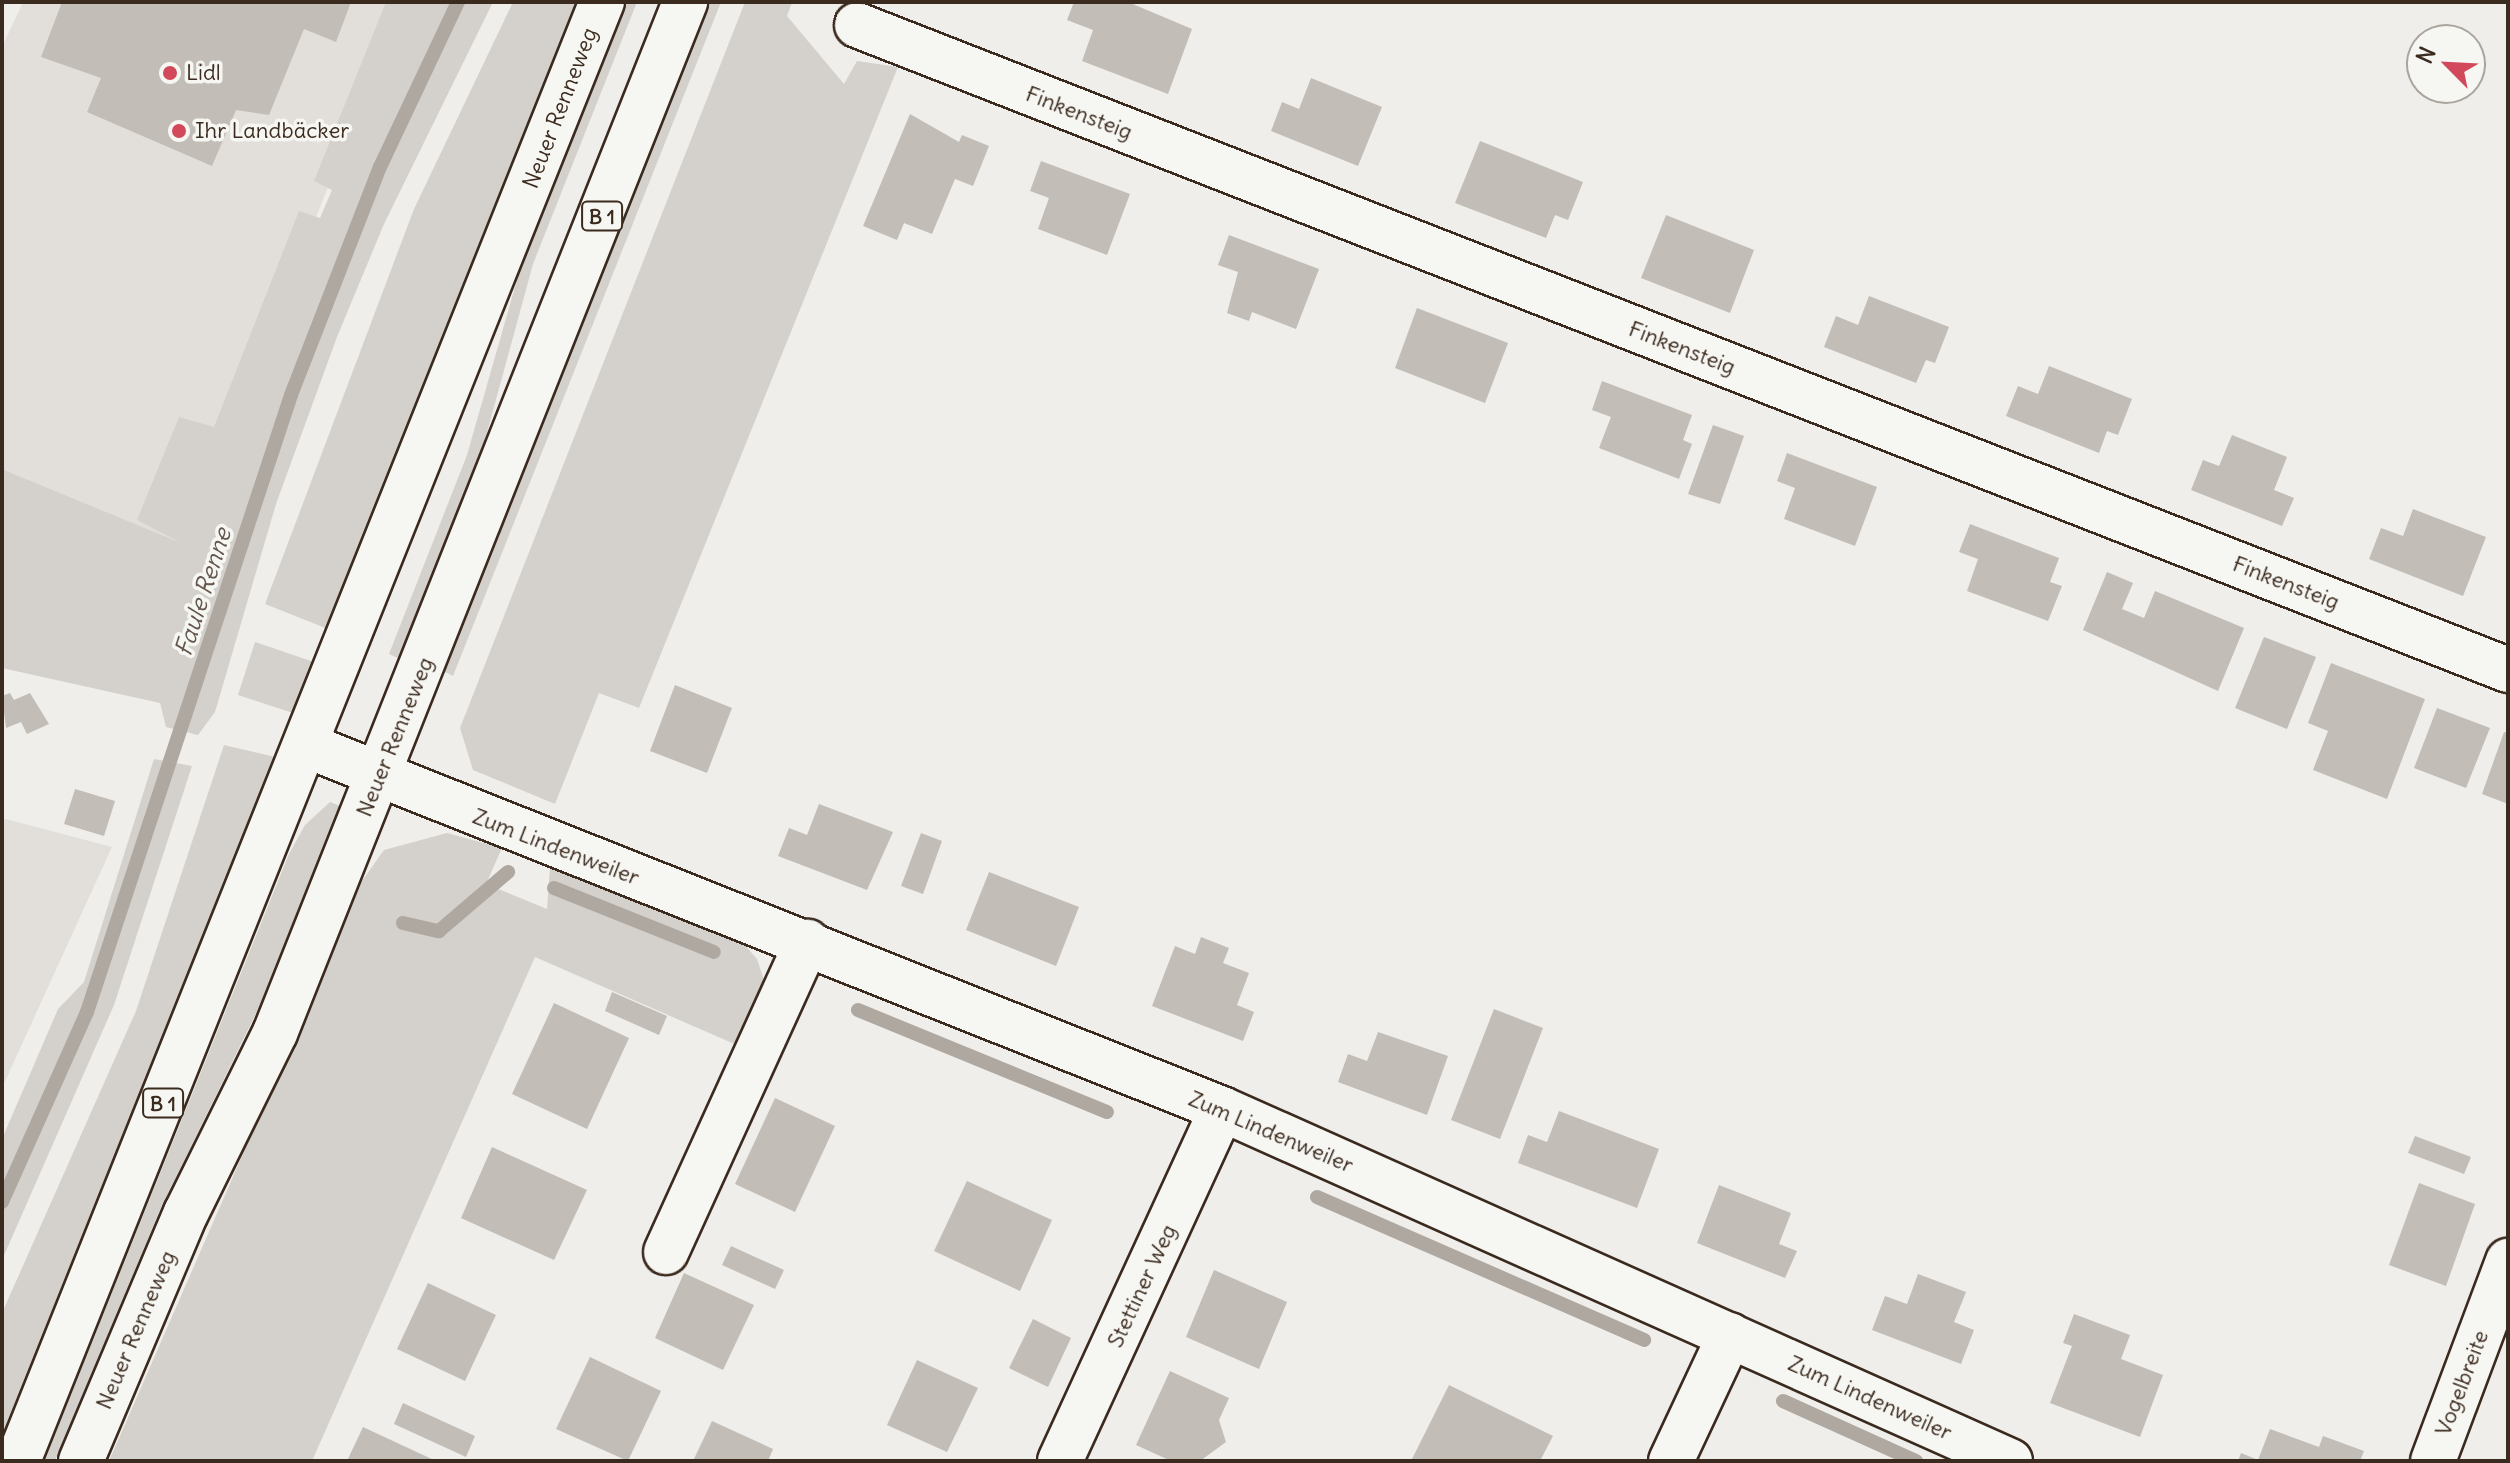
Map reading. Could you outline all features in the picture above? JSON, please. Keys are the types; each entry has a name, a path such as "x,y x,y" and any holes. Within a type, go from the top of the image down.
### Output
{"street":[{"name":"Neuer Renneweg","path":"18,1461 308,746 602,2"},
{"name":"Neuer Renneweg","path":"81,1461 186,1213 275,1033 380,776 685,2"},
{"name":"Finkensteig","path":"857,25 2508,670"},
{"name":"Zum Lindenweiler","path":"308,746 1222,1109 2010,1461"},
{"path":"666,1252 807,942"},
{"name":"Stettiner Weg","path":"1060,1461 1222,1109"},
{"name":"Vogelbreite","path":"2433,1461 2508,1261"},
{"path":"1671,1461 1730,1335"}],"shaded area":[{"path":"23,2 404,2 182,544 2,469 2,47"},
{"path":"386,2 493,2 384,224 337,337 276,504 215,712 198,735 166,727 160,703 2,668 2,469 181,543 137,520 179,417 214,427 299,211 320,218 332,190 314,181"},
{"path":"513,2 577,2 328,629 265,604 414,209"},
{"path":"625,2 637,2 533,264 479,462 402,660 389,654 467,455 523,259"},
{"path":"708,2 721,2 453,676 443,671"},
{"path":"745,2 792,2 787,16 844,84 857,61 898,67 639,708 599,693 555,804 473,770 460,728"},
{"path":"255,642 314,662 293,713 238,695"},
{"path":"224,745 275,757 2,1444 2,1313 136,1011"},
{"path":"154,759 192,766 114,1005 2,1260 2,1139 58,1009 84,982"},
{"path":"330,802 340,806 261,1003 159,1212 55,1461 44,1461 289,854 305,825"},
{"path":"2,818 112,847 2,1088"},
{"path":"447,833 502,848 486,884 547,909 550,867 743,943 757,959 765,983 739,1046 535,957 312,1461 109,1461 362,881 384,850"}],"building":[{"path":"62,2 351,2 336,42 304,29 269,115 236,110 212,166 87,112 101,78 41,57"},
{"path":"1074,2 1128,2 1192,29 1168,94 1082,61 1093,30 1067,20"},
{"path":"1311,78 1382,107 1358,166 1271,131 1282,102 1299,109"},
{"path":"910,114 959,142 962,135 989,146 973,186 955,179 932,234 904,223 897,240 863,226"},
{"path":"1480,141 1583,182 1568,220 1555,215 1546,238 1455,203"},
{"path":"1041,161 1130,194 1107,255 1038,229 1049,198 1030,191"},
{"path":"1666,215 1754,250 1730,313 1641,278"},
{"path":"1229,235 1319,269 1296,329 1252,312 1249,321 1227,313 1238,272 1218,265"},
{"path":"1869,296 1949,327 1935,363 1926,360 1916,383 1824,347 1836,316 1858,325"},
{"path":"1417,308 1508,343 1485,403 1395,368"},
{"path":"2049,366 2132,399 2118,435 2107,431 2099,453 2006,416 2018,386 2038,394"},
{"path":"1602,381 1692,415 1683,440 1692,444 1679,479 1599,448 1611,417 1592,410"},
{"path":"1713,425 1744,436 1720,504 1688,494"},
{"path":"2232,435 2287,457 2274,490 2294,498 2282,526 2191,490 2203,460 2219,466"},
{"path":"1787,453 1877,487 1855,546 1784,519 1795,488 1777,481"},
{"path":"2413,509 2486,537 2463,596 2369,559 2381,528 2403,536"},
{"path":"1970,524 2059,558 2050,582 2062,586 2048,621 1967,591 1978,559 1959,552"},
{"path":"2107,572 2133,583 2122,609 2144,618 2155,591 2244,628 2218,691 2083,630"},
{"path":"2264,637 2316,657 2287,729 2235,708"},
{"path":"2331,663 2425,699 2387,799 2313,770 2328,731 2308,723"},
{"path":"675,685 732,708 707,773 650,751"},
{"path":"10,693 14,700 30,693 49,724 27,734 21,722 6,728 2,696"},
{"path":"2437,708 2490,728 2466,788 2414,768"},
{"path":"2504,732 2508,733 2508,804 2482,794"},
{"path":"75,789 115,801 104,836 64,824"},
{"path":"819,804 893,832 867,890 778,856 789,828 807,835"},
{"path":"921,833 942,841 923,894 901,886"},
{"path":"989,872 1079,907 1056,966 966,930"},
{"path":"1201,937 1229,948 1223,963 1249,973 1237,1005 1254,1012 1243,1041 1152,1006 1175,946 1195,954"},
{"path":"612,992 667,1016 659,1035 605,1011"},
{"path":"554,1003 629,1038 587,1129 512,1094"},
{"path":"1494,1009 1543,1028 1500,1139 1451,1120"},
{"path":"1378,1032 1448,1056 1427,1115 1338,1082 1348,1054 1367,1061"},
{"path":"775,1098 835,1126 795,1212 735,1184"},
{"path":"1559,1111 1659,1149 1637,1208 1518,1163 1528,1135 1547,1142"},
{"path":"2415,1136 2471,1157 2464,1174 2408,1153"},
{"path":"492,1147 587,1190 554,1260 461,1218"},
{"path":"967,1181 1052,1220 1020,1291 934,1251"},
{"path":"2419,1183 2475,1204 2446,1286 2389,1265"},
{"path":"1719,1185 1791,1213 1779,1244 1797,1251 1785,1278 1697,1243"},
{"path":"731,1246 784,1270 775,1289 722,1265"},
{"path":"1214,1270 1287,1302 1259,1369 1186,1337"},
{"path":"684,1273 754,1305 723,1370 655,1338"},
{"path":"1918,1274 1966,1292 1954,1322 1974,1330 1961,1364 1872,1330 1885,1296 1907,1304"},
{"path":"428,1283 496,1315 465,1381 397,1349"},
{"path":"2074,1314 2130,1335 2121,1359 2163,1375 2140,1437 2050,1403 2072,1346 2063,1343"},
{"path":"1033,1319 1071,1338 1048,1387 1009,1368"},
{"path":"590,1357 661,1391 628,1461 556,1429"},
{"path":"917,1360 978,1388 947,1452 887,1425"},
{"path":"1170,1371 1229,1398 1219,1420 1226,1442 1200,1461 1171,1461 1136,1445"},
{"path":"1449,1385 1553,1436 1540,1461 1411,1461"},
{"path":"403,1403 475,1436 466,1457 394,1424"},
{"path":"712,1421 773,1449 768,1461 693,1461"},
{"path":"363,1427 436,1461 347,1461"},
{"path":"2270,1429 2319,1447 2323,1436 2364,1451 2360,1461 2238,1461 2241,1453 2258,1460"}],"waterway":[{"name":"Faule Renne","path":"2,1202 87,1012 291,395 380,167 458,2"},
{"path":"403,923 439,931 508,872"},
{"path":"554,888 714,952"},
{"path":"858,1010 1107,1112"},
{"path":"1317,1197 1644,1340"},
{"path":"1783,1401 1916,1461"}],"place":[{"name":"Lidl","path":"170,73"},
{"name":"Ihr Landbäcker","path":"179,131"}]}
